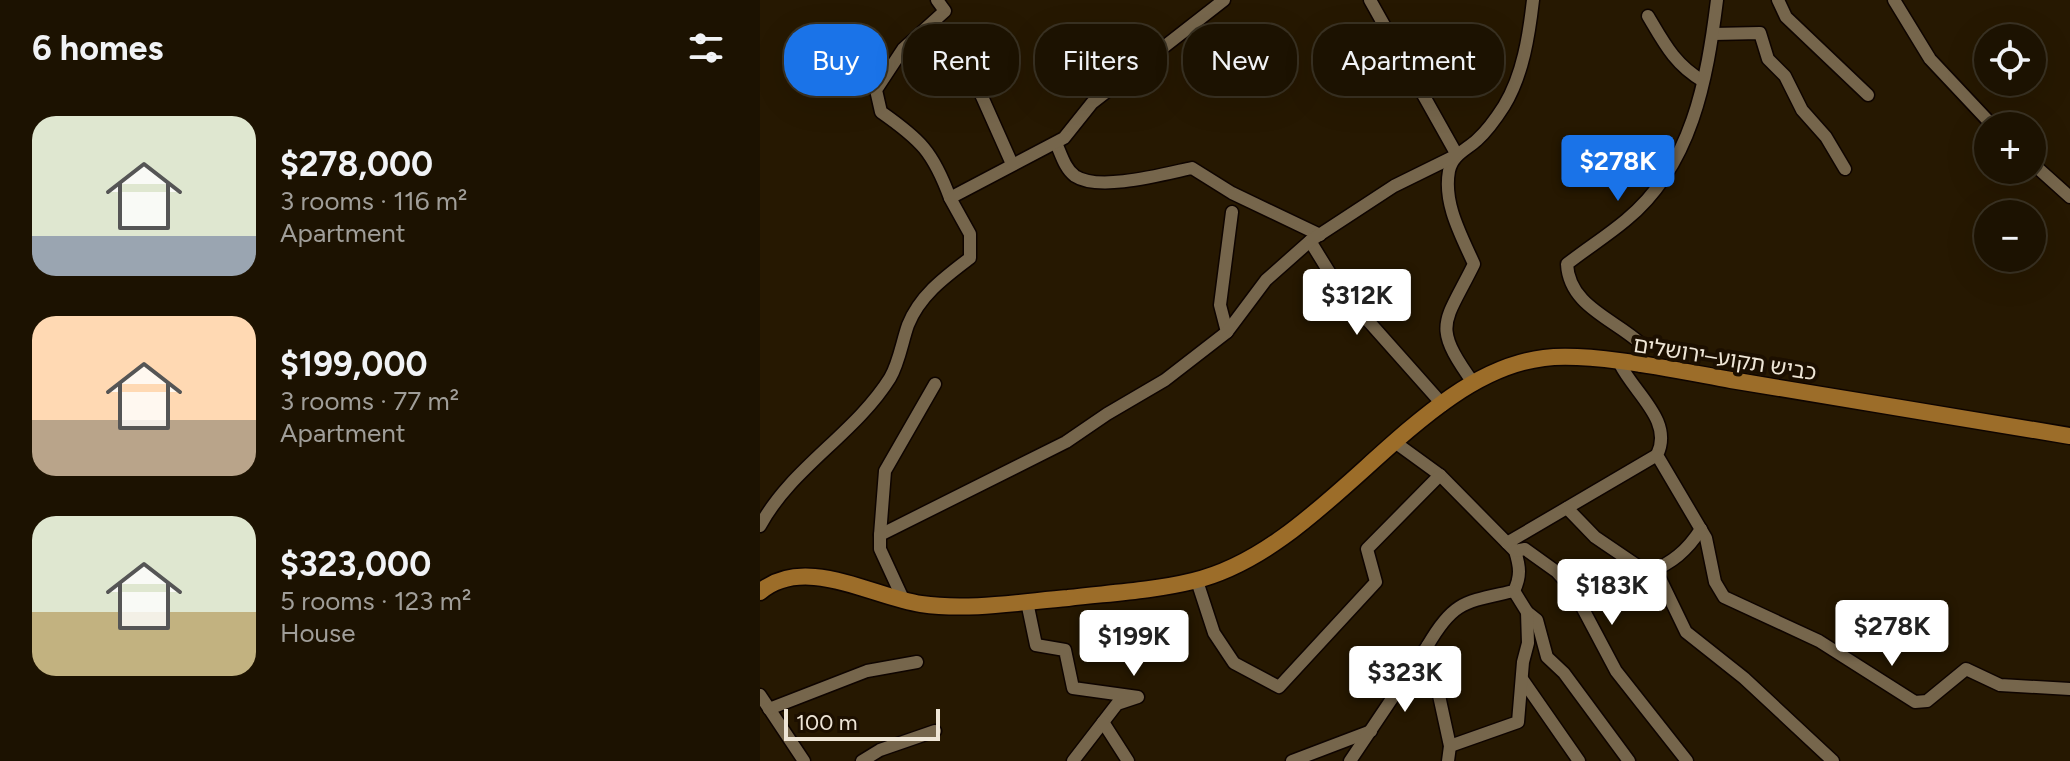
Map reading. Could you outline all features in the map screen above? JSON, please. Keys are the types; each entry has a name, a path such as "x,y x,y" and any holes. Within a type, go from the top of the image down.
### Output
{"main road":[{"name":"כביש תקוע–ירושלים","path":"760,592 781,580 816,578 904,601 961,605 1027,602 1197,581 1247,560 1301,524 1396,443 1474,384 1509,366 1545,358 1577,357 1641,366 2070,436"}],"street":[{"path":"761,524 785,491 857,418 891,376 910,321 934,284 970,258 970,234 950,198 935,159 908,131 881,112 876,90 903,49 945,11 937,0"},
{"path":"950,198 1064,138 1092,103 1224,0"},
{"path":"1370,0 1457,155"},
{"path":"880,535 888,528 941,508 1066,442 1165,380 1227,332 1266,280 1315,238 1394,186 1457,155 1479,139 1505,104 1528,38 1533,0"},
{"path":"1641,366 1641,344 1593,310 1571,287 1567,264 1628,219 1677,158 1689,136 1703,81 1717,0"},
{"path":"1778,0 1786,17 1868,95"},
{"path":"1894,0 1930,59 1980,112"},
{"path":"1648,16 1673,57 1685,70 1703,81"},
{"path":"1713,34 1760,33 1768,59 1785,76 1802,110 1826,137 1845,169"},
{"path":"982,96 1012,164"},
{"path":"1056,143 1076,177 1090,181 1142,179 1192,168 1315,238 1339,288 1443,405"},
{"path":"1457,155 1449,167 1448,186 1454,219 1474,264 1444,323 1449,348 1474,384"},
{"path":"2046,176 2070,197"},
{"path":"1227,332 1220,305 1232,212"},
{"path":"1511,547 1567,508 1657,455 1664,442 1663,431 1620,364"},
{"path":"904,601 880,549 885,471 935,384"},
{"path":"1396,443 1440,475 1511,547 1520,578 1514,591"},
{"path":"1657,455 1706,538 1715,582 1724,597 1819,641 1915,702 1927,701 1966,669 2000,685 2070,689"},
{"path":"1197,581 1214,633 1234,663 1279,687 1376,582 1367,549 1390,521 1440,475"},
{"path":"1567,508 1595,537 1648,573 1690,547 1701,529"},
{"path":"1511,547 1525,549 1557,572 1573,590 1616,671 1687,761"},
{"path":"1656,570 1686,632 1744,678 1833,761"},
{"path":"1514,591 1527,612 1537,620 1547,657 1564,673 1629,761"},
{"path":"1350,761 1445,617 1463,603 1514,591"},
{"path":"1027,602 1036,645 1065,650 1073,688 1138,697 1117,704 1073,761"},
{"path":"1450,746 1518,722 1528,643 1527,612"},
{"path":"1428,645 1450,746 1448,761"},
{"path":"769,709 867,671 917,662"},
{"path":"1522,679 1579,761"},
{"path":"760,695 804,761"},
{"path":"1103,722 1128,761"},
{"path":"862,761 880,750 935,731"},
{"path":"1292,761 1372,731"}]}
